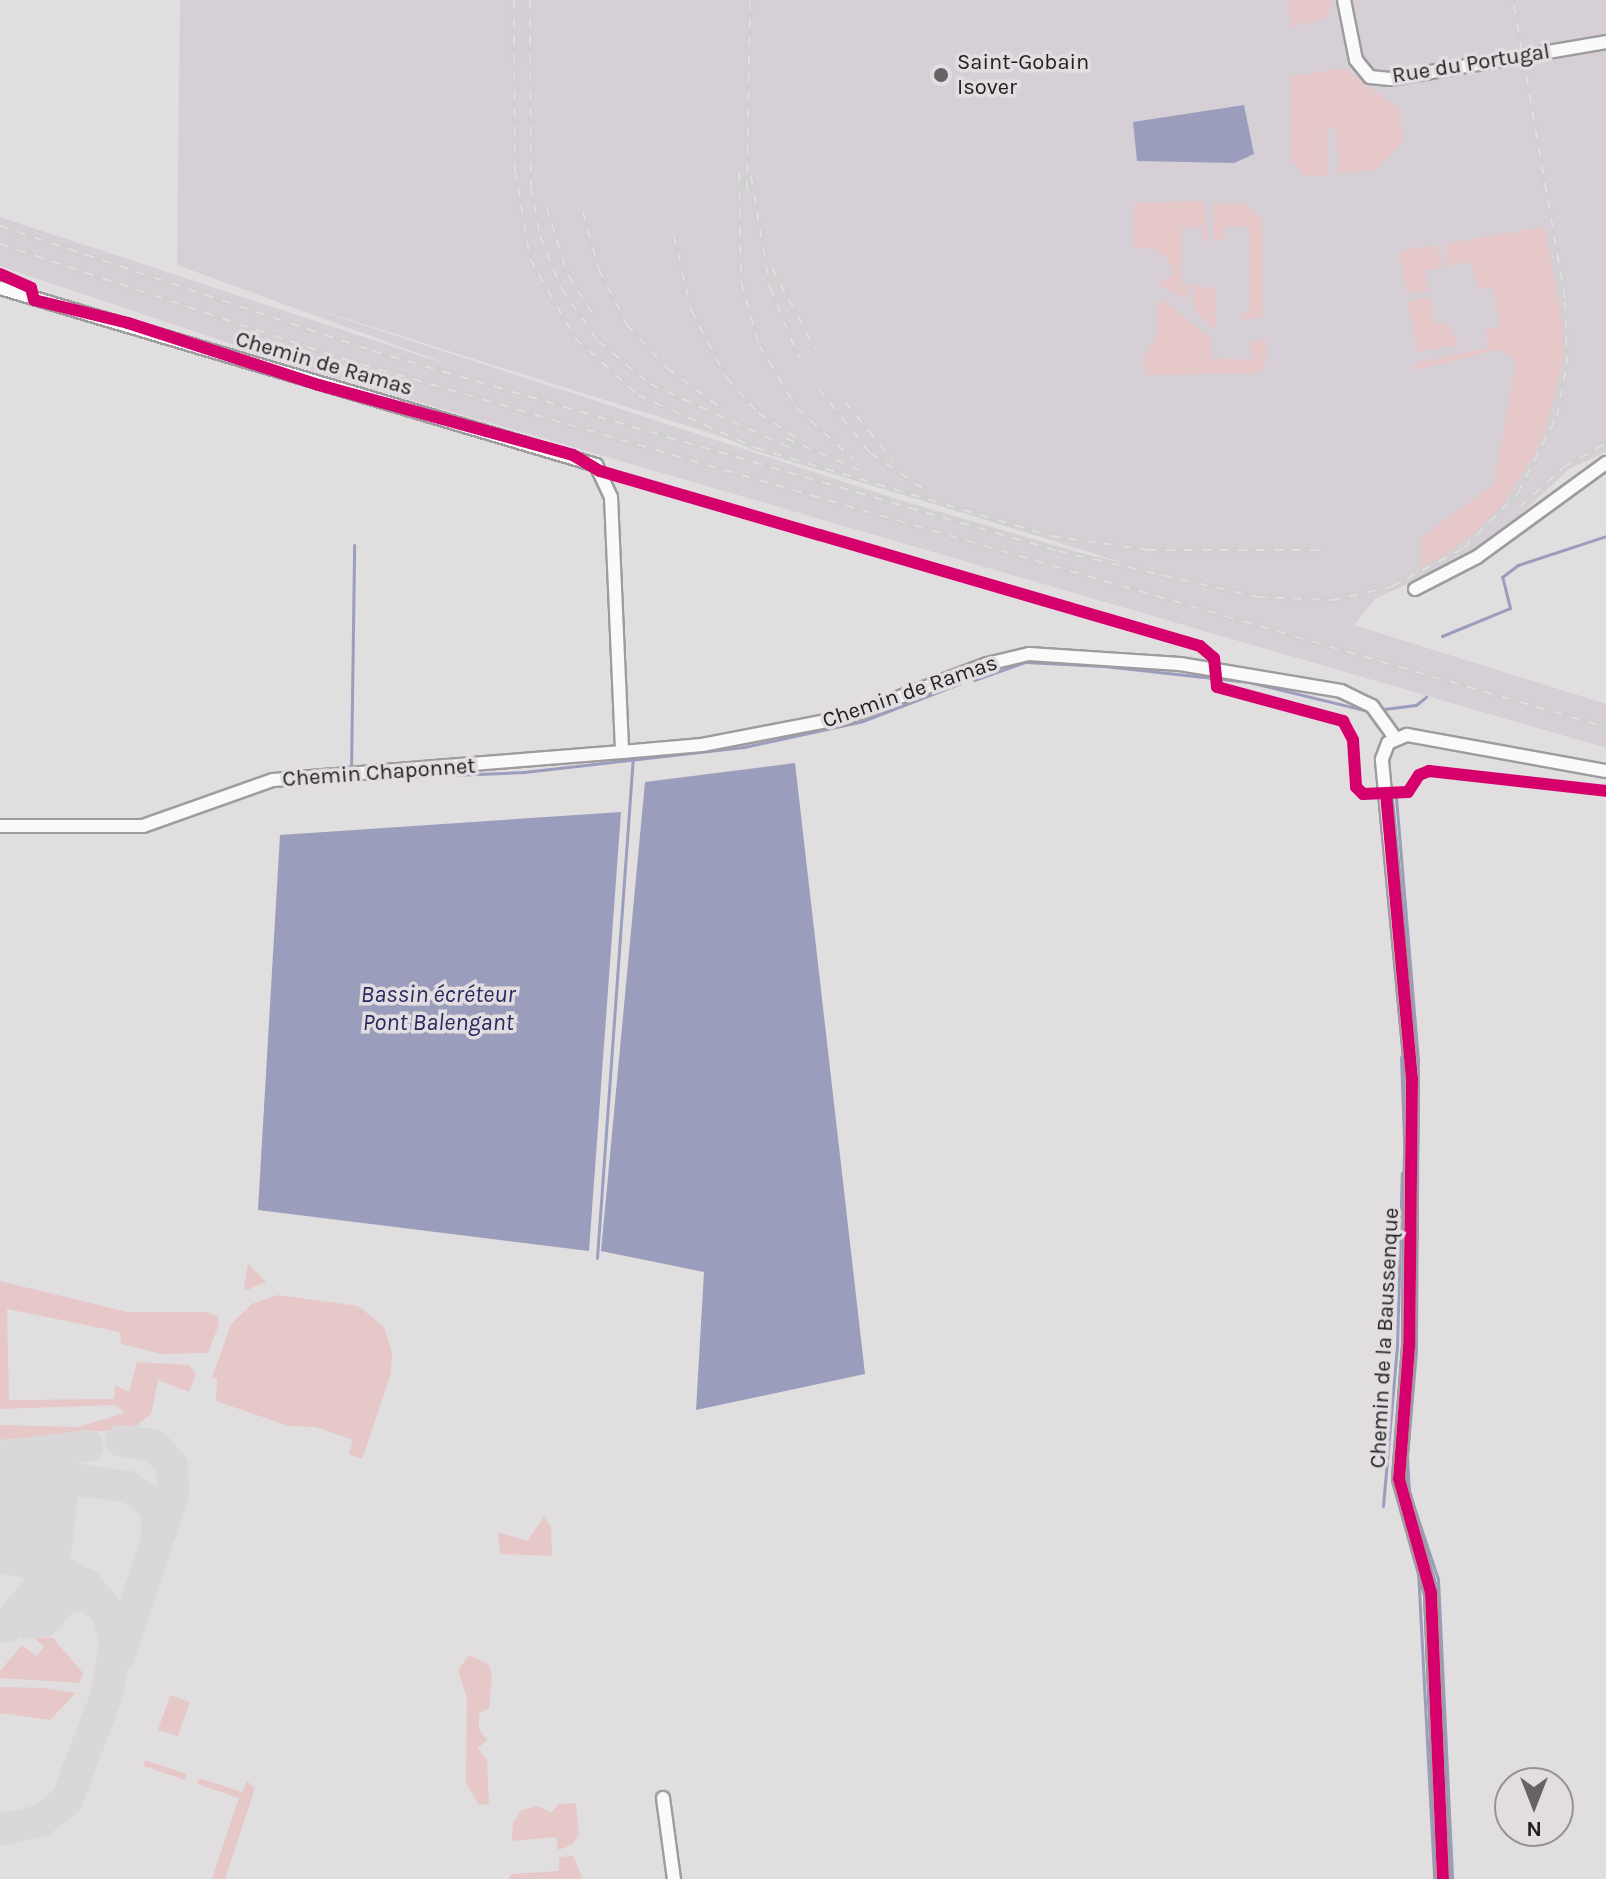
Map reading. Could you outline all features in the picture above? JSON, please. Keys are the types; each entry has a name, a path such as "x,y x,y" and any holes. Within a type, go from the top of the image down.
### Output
{"street":[{"name":"Rue du Portugal","path":"1344,0 1356,60 1370,77 1390,79 1606,42"},
{"name":"Chemin de Ramas","path":"0,288 596,465 611,497 622,752 702,745 847,717 987,664 1029,654 1180,664 1341,691 1372,706 1395,738"},
{"path":"1415,589 1477,557 1606,463"},
{"path":"1395,738 1422,737 1488,753 1606,771"},
{"name":"Chemin de la Baussenque","path":"1395,738 1382,759 1412,1078 1409,1347 1399,1479 1431,1593 1443,1879"},
{"name":"Chemin Chaponnet","path":"0,826 143,826 273,780 622,752"},
{"path":"663,1798 674,1879"}],"shaded area":[{"path":"180,0 1606,0 1606,452 1569,469 1516,519 1454,563 1375,599 1354,625 1606,704 1606,748 312,371 0,266 0,217 464,370 177,265","holes":["289,301 1228,596 900,500"]},
{"path":"1289,0 1330,0 1331,7 1324,19 1290,27"},
{"path":"1344,68 1399,109 1403,141 1375,170 1338,174 1337,129 1327,128 1327,176 1303,176 1291,160 1291,76"},
{"path":"1204,201 1208,241 1203,241 1203,227 1181,228 1181,284 1189,285 1186,300 1158,284 1175,272 1166,257 1153,249 1134,248 1134,203"},
{"path":"1213,203 1246,204 1262,220 1262,318 1241,319 1241,312 1249,311 1249,226 1224,226 1223,240 1214,240"},
{"path":"1544,227 1564,330 1564,357 1543,441 1502,506 1465,541 1420,571 1422,537 1494,484 1516,361 1499,349 1414,371 1415,363 1487,348 1486,329 1500,326 1493,287 1477,289 1472,262 1449,266 1445,244"},
{"path":"1435,245 1445,267 1425,271 1428,291 1407,294 1399,251"},
{"path":"1192,285 1215,288 1216,330 1194,310"},
{"path":"1429,297 1435,325 1448,324 1459,345 1417,352 1408,302"},
{"path":"1163,300 1211,339 1211,358 1252,360 1251,341 1266,339 1266,362 1259,373 1146,375 1144,357 1157,335 1157,304"},
{"path":"248,1264 266,1282 247,1290 244,1288"},
{"path":"0,1281 127,1312 204,1312 218,1316 219,1324 208,1353 162,1354 121,1344 120,1332 7,1309 9,1400 114,1399 115,1385 129,1392 137,1362 189,1365 196,1374 189,1392 158,1380 151,1414 134,1428 0,1440 0,1425 78,1427 125,1413 115,1405 0,1409"},
{"path":"278,1295 358,1306 384,1327 392,1353 391,1374 362,1459 349,1454 353,1440 316,1427 289,1426 216,1401 217,1379 212,1378 231,1324 252,1304"},
{"path":"544,1517 551,1527 552,1556 500,1554 498,1532 527,1541"},
{"path":"33,1637 53,1638 83,1673 80,1683 0,1678 0,1671 22,1645 36,1656 44,1647"},
{"path":"469,1655 488,1664 492,1674 489,1708 479,1714 479,1729 487,1740 478,1748 487,1761 489,1804 479,1805 466,1783 467,1698 458,1670"},
{"path":"0,1687 76,1693 50,1720 0,1713"},
{"path":"170,1695 190,1702 178,1736 158,1730"},
{"path":"145,1760 187,1774 185,1780 143,1766"},
{"path":"199,1778 242,1792 247,1781 255,1788 225,1879 212,1879 239,1798 197,1784"},
{"path":"576,1803 579,1834 572,1845 558,1850 556,1837 512,1841 513,1823 522,1810 539,1806 551,1813 559,1804"},
{"path":"573,1856 583,1879 508,1879 512,1874 559,1871 559,1857"}],"water":[{"path":"1244,105 1254,154 1234,163 1137,161 1133,122"},
{"path":"795,763 865,1374 696,1410 704,1272 601,1251 645,782"},
{"name":"Bassin écréteur Pont Balengant","path":"621,812 589,1251 258,1210 280,835"}],"waterway":[{"path":"1442,636 1510,608 1502,577 1518,565 1606,536"},
{"path":"351,772 354,545"},
{"path":"974,680 1025,662 1104,666 1249,682 1368,711"},
{"path":"351,779 524,772 744,747 860,722 961,683"},
{"path":"1384,709 1416,705 1426,697"},
{"path":"597,1258 633,760"},
{"path":"1396,798 1418,1058 1416,1351 1407,1455 1409,1492 1438,1579 1452,1879"},
{"path":"1401,1057 1404,1137"},
{"path":"1383,1506 1397,1347 1402,1173"},
{"path":"1418,1570 1434,1879"}],"taxiway":[{"path":"121,1441 154,1445 172,1466 173,1492 160,1533"},
{"path":"0,1457 87,1446"},
{"path":"0,1469 129,1487 157,1507 157,1540 119,1656"},
{"path":"0,1470 10,1476 12,1485 0,1552"},
{"path":"6,1553 19,1559 29,1550 38,1487 32,1475 15,1477"},
{"path":"29,1553 40,1563 55,1553 63,1486 52,1477 41,1481"},
{"path":"0,1557 56,1568 87,1586 108,1612 115,1645 107,1694 67,1800 40,1821 0,1830"},
{"path":"7,1627 38,1587 23,1609 30,1623 45,1620 67,1595 86,1595 103,1607"}],"railway":[{"path":"514,0 515,170 530,259 575,338 638,395 756,448 1051,536 1148,550 1324,550"},
{"path":"530,0 531,187 540,236 561,288 598,341 650,384 795,450"},
{"path":"747,190 750,0"},
{"path":"0,226 373,351 1058,551 1257,597 1332,600 1391,587 1464,548 1518,493 1557,416 1567,364 1565,298 1513,0"},
{"path":"739,173 741,282 759,345 797,408 853,459"},
{"path":"751,176 770,288 799,358"},
{"path":"546,206 568,275 598,322"},
{"path":"583,212 599,270 627,325 667,368 721,408"},
{"path":"674,236 691,310 726,377 758,413 798,439"},
{"path":"0,244 344,359 1606,727"},
{"path":"772,268 815,349"},
{"path":"819,389 870,453 928,492"},
{"path":"845,402 892,459"},
{"path":"786,438 859,470"},
{"path":"1520,507 1564,467 1606,443"}],"cycle path":[{"path":"0,274 31,288 34,300 128,323 319,385 573,455 600,471 1200,646 1214,658 1217,687 1343,721 1353,740 1356,787 1363,794 1408,792 1419,775 1429,771 1606,791"},
{"path":"1386,794 1412,1078 1409,1347 1399,1479 1431,1593 1443,1879"}],"place":[{"name":"Saint-Gobain Isover","path":"941,75"}]}
